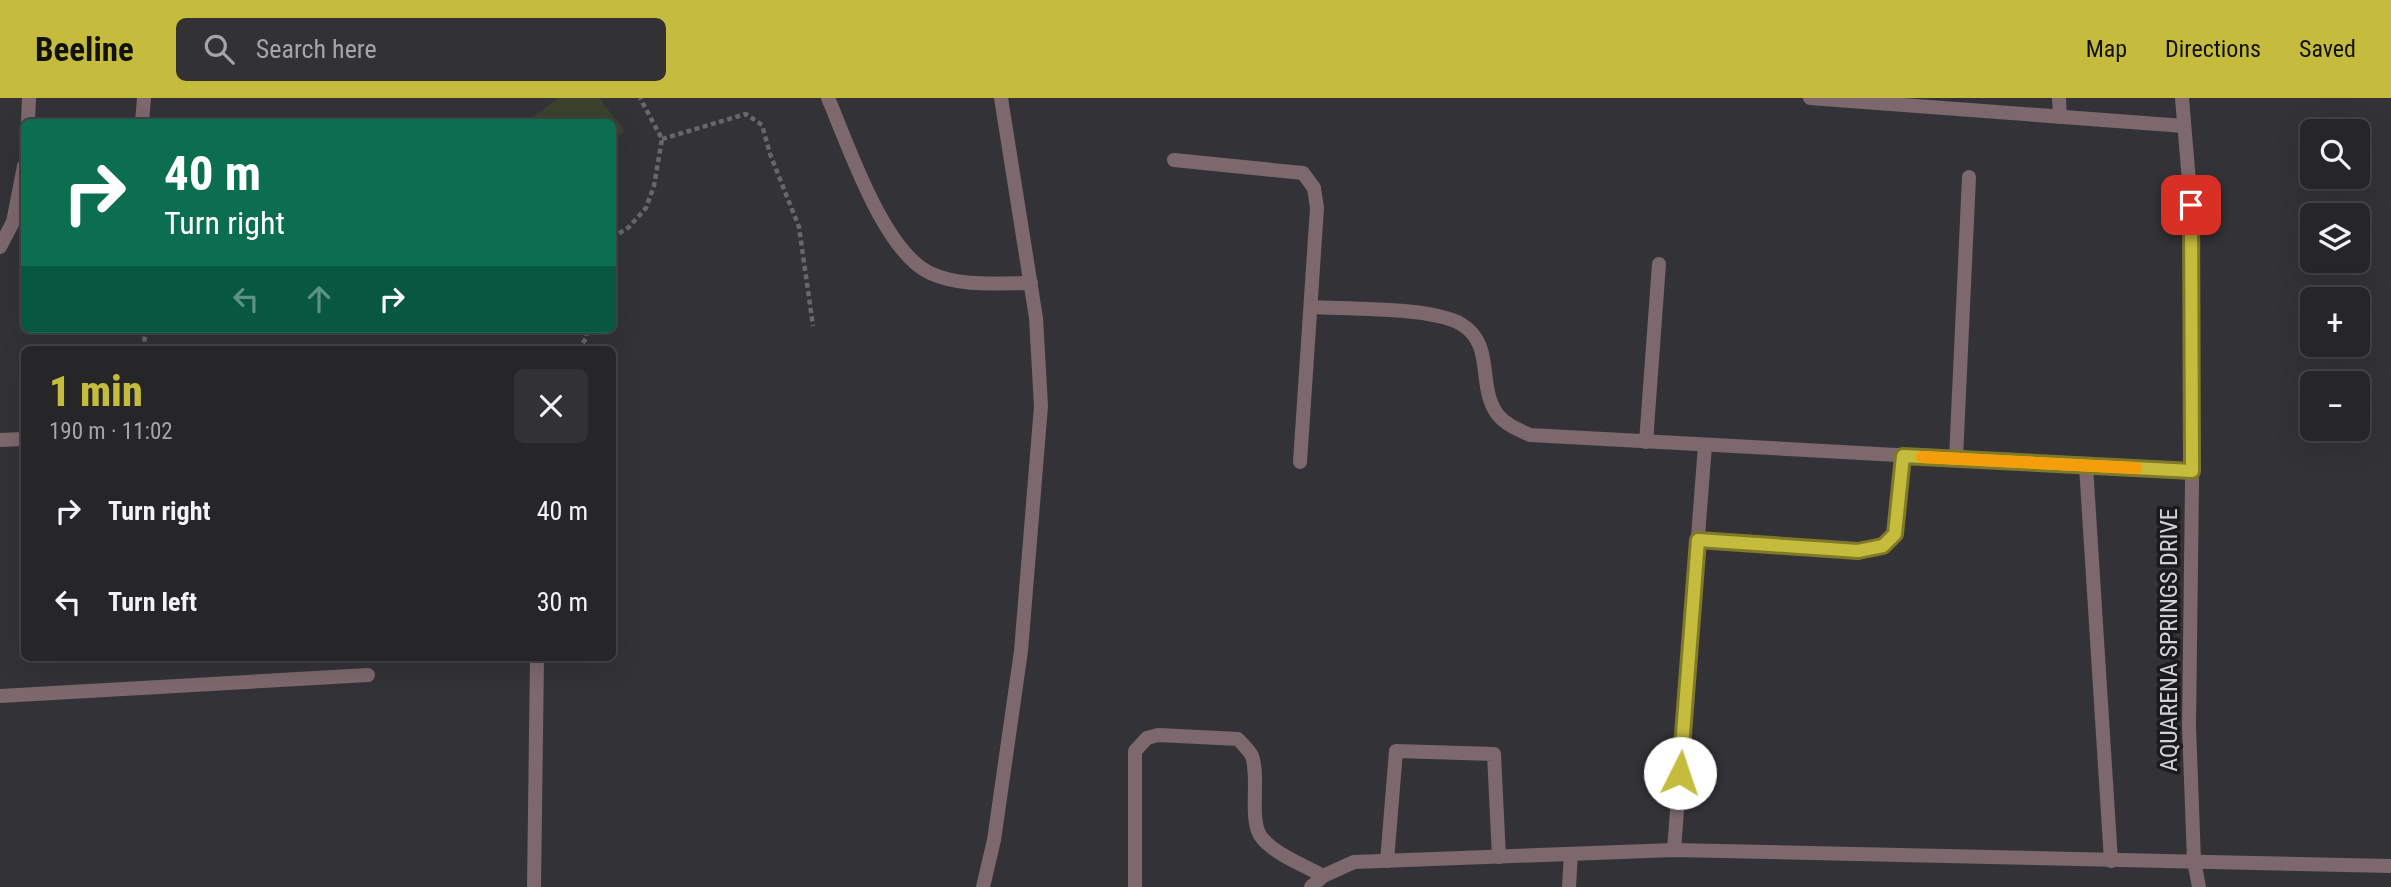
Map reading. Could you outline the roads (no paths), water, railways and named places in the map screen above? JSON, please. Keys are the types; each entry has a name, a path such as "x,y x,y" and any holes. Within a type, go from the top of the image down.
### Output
{"street":[{"path":"28,119 29,98"},
{"path":"142,119 144,98"},
{"path":"828,98 880,218 901,247 928,272 955,281 1031,283"},
{"path":"983,887 994,840 1021,651 1041,406 1037,318 1001,98"},
{"path":"1810,98 2184,126"},
{"path":"2059,98 2060,117"},
{"name":"AQUARENA SPRINGS DRIVE","path":"2182,98 2191,205 2189,726 2194,861 2199,887"},
{"path":"1174,160 1303,173 1314,188 1317,208 1300,462"},
{"path":"1956,458 1969,177"},
{"path":"0,247 13,222 21,181"},
{"path":"1646,442 1659,264"},
{"path":"1311,307 1439,315 1459,323 1476,335 1484,355 1489,392 1497,414 1512,427 1530,435 2192,471"},
{"path":"0,440 21,439"},
{"path":"1674,850 1705,445"},
{"path":"1698,540 1858,551 1883,546 1895,534 1903,456"},
{"path":"2086,466 2110,861"},
{"path":"534,887 537,661"},
{"path":"0,696 368,675"},
{"path":"1135,887 1135,751 1147,738 1158,735 1238,739 1251,755 1256,787 1255,827 1261,838 1275,850 1323,876"},
{"path":"1387,861 1396,751 1494,754 1499,857"},
{"path":"1311,887 1323,876 1354,862 1674,850 2391,866"},
{"path":"1569,887 1571,854"}]}
